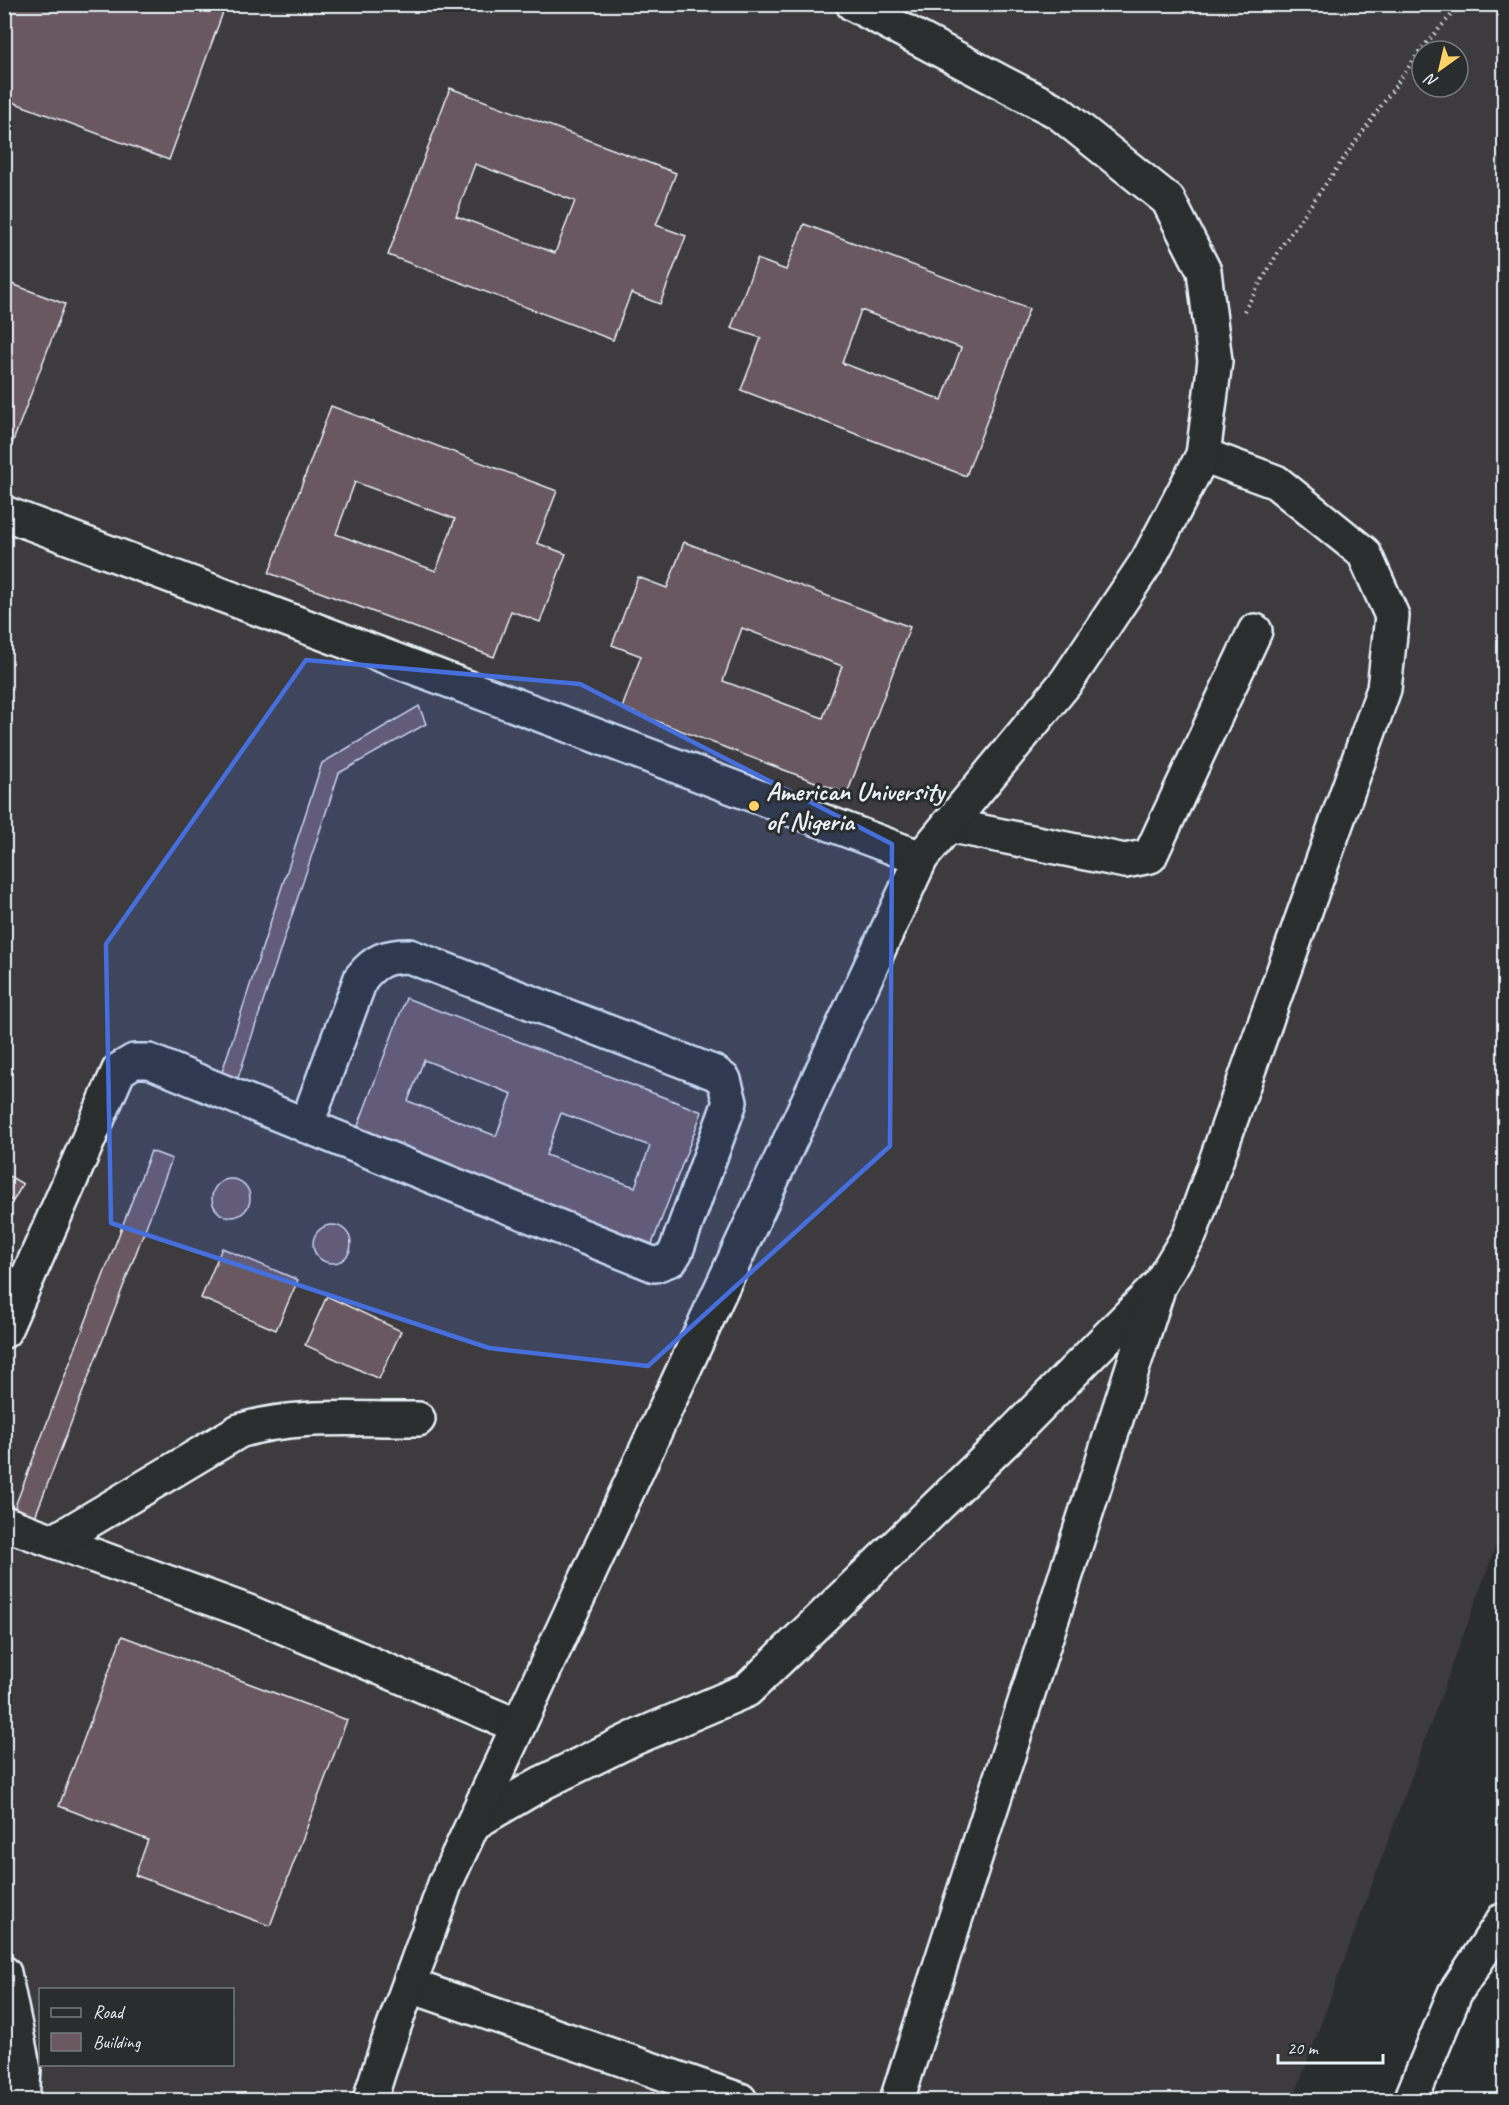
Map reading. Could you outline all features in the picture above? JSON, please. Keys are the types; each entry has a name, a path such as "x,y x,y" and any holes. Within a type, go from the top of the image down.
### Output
{"street":[{"path":"370,2100 390,2033 411,1986 446,1884 921,858 1067,681 1148,560 1203,455 1215,361 1204,270 1168,200 1058,112 853,4"},
{"path":"897,2100 1160,1284 1190,1234 1384,689 1392,616 1364,553 1276,482 1203,455"},
{"path":"4,513 921,858"},
{"path":"948,825 1125,861 1150,856 1255,631"},
{"path":"4,1331 119,1070 125,1064 149,1061 306,1126 655,1265 671,1259 676,1251 730,1102 724,1080 715,1073 410,956 396,956 376,962 361,978 306,1126"},
{"path":"474,1823 542,1783 632,1739 747,1690 1007,1439 1160,1284"},
{"path":"55,1541 239,1431 264,1423 297,1420 418,1419"},
{"path":"4,1523 246,1611 519,1726"},
{"path":"1411,2100 1455,1993 1504,1919"},
{"path":"4,1973 24,2070 22,2100"},
{"path":"411,1986 740,2100"}],"path":[{"path":"1243,312 1289,234 1423,47 1461,4"}],"highlighted area":[{"path":"306,660 580,684 892,844 890,1146 648,1366 489,1348 111,1223 106,944"}],"shaded area":[{"name":"American University of Nigeria","path":"5,5 1504,5 1504,1524 1293,2100 5,2100"}],"building":[{"path":"4,4 226,4 169,160 4,99"},
{"path":"450,88 676,173 656,225 686,236 660,304 631,293 613,340 388,255","holes":["475,164 575,201 555,253 456,216"]},
{"path":"804,224 1029,309 966,476 741,390 761,338 731,328 757,259 786,270","holes":["861,310 961,348 942,400 842,363"]},
{"path":"4,281 65,304 4,465"},
{"path":"331,406 557,491 537,543 566,554 540,622 511,611 494,657 269,573","holes":["355,482 455,519 436,571 336,534"]},
{"path":"684,542 910,627 847,794 622,708 641,656 612,645 638,577 667,588","holes":["742,628 842,666 823,718 723,681"]},
{"path":"419,706 426,724 339,773 236,1084 219,1081 322,763"},
{"path":"406,998 702,1112 652,1244 356,1131","holes":["424,1060 512,1094 496,1136 408,1101","561,1113 650,1146 635,1187 546,1155"]},
{"path":"151,1151 172,1159 33,1522 12,1514"},
{"path":"4,1173 23,1184 13,1201 4,1197"},
{"path":"231,1179 238,1180 244,1185 249,1191 249,1205 244,1211 238,1216 231,1217 224,1216 218,1211 213,1205 212,1198 213,1191 218,1185 224,1180"},
{"path":"332,1225 345,1231 351,1244 345,1257 332,1263 319,1257 313,1244 319,1231"},
{"path":"222,1248 298,1280 276,1330 201,1298"},
{"path":"327,1296 401,1331 379,1379 305,1345"},
{"path":"122,1636 347,1720 270,1926 135,1875 148,1840 59,1806"}],"place":[{"name":"American University of Nigeria","path":"754,806"}]}
